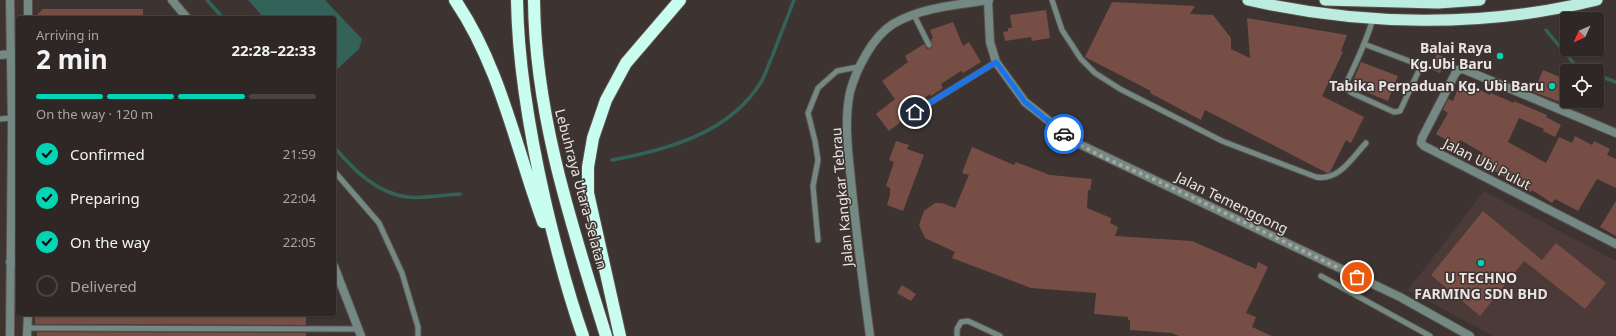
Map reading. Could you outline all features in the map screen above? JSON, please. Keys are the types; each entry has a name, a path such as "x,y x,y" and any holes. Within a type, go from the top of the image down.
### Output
{"highway":[{"path":"455,0 474,33 495,80 583,336"},
{"path":"517,0 526,110 563,278"},
{"name":"Lebuhraya Utara–Selatan","path":"534,0 537,59 544,113 565,200 606,336"},
{"path":"620,336 588,193 588,167 593,138 606,100 623,69 680,0"},
{"path":"1248,0 1319,13 1401,20 1477,18 1560,9 1597,0"},
{"path":"1325,0 1401,3 1477,0"}],"street":[{"path":"10,0 14,123 14,262 10,336"},
{"path":"28,0 28,16"},
{"path":"172,0 185,16"},
{"name":"Jalan Kangkar Tebrau","path":"870,336 854,207 847,133 850,93 858,67 878,38 892,25 914,15 940,7 988,0"},
{"name":"Jalan Temenggong","path":"988,0 990,42 996,62 1025,102 1077,143 1400,297 1470,336"},
{"path":"0,55 11,54"},
{"name":"Jalan Ubi Pulut","path":"1616,133 1463,69 1458,70 1422,138 1422,143 1424,146 1616,244"},
{"path":"336,271 360,332"},
{"path":"27,332 28,316"}],"lane":[{"path":"1052,0 1062,30 1081,59 1095,73 1120,89 1222,141 1316,177 1325,179 1334,177 1366,143"},
{"path":"914,15 929,45"},
{"path":"1364,44 1417,64 1420,68 1400,110 1394,112 1352,93 1347,89 1346,84 1364,44 1368,37 1373,18"},
{"path":"915,112 996,62"},
{"path":"818,240 813,186 818,160 808,113 818,88 837,71 858,67"},
{"path":"0,119 14,123"},
{"path":"336,173 379,223 402,273 418,327 418,336"},
{"path":"1321,276 1430,336"},
{"path":"958,336 957,329 961,322 968,321 999,336"},
{"path":"27,332 360,332"}],"shaded area":[{"path":"1484,191 1616,261 1616,336 1493,336 1408,290"}],"water":[{"path":"248,0 325,0 362,39 359,49 336,70 336,16 262,16"}],"building":[{"path":"1112,2 1195,6 1190,14 1213,15 1231,38 1231,49 1250,58 1247,18 1347,35 1341,51 1343,52 1322,96 1364,117 1351,143 1346,140 1330,172 1327,173 1205,110 1201,120 1150,93 1151,91 1085,57"},
{"path":"43,9 143,9 143,16 36,16"},
{"path":"1046,10 1050,38 1032,41 1031,37 1005,41 1003,32 1008,31 1008,28 1012,28 1010,15"},
{"path":"953,22 963,46 969,42 981,62 963,73 961,71 941,84 943,88 931,96 930,94 899,116 902,121 889,131 876,114 895,99 882,81 908,62 905,56 924,44 927,49 932,48 931,39 933,38 930,30"},
{"path":"1437,54 1446,58 1440,73 1431,69"},
{"path":"1361,62 1398,76 1388,101 1351,86"},
{"name":"Tabika Perpaduan Kg. Ubi Baru","path":"1543,70 1560,77 1560,102 1534,92"},
{"path":"1461,81 1490,95 1491,93 1514,103 1514,101 1547,115 1546,117 1561,125 1555,137 1543,131 1544,129 1519,118 1508,142 1546,163 1559,137 1572,143 1575,136 1592,145 1594,141 1610,149 1607,155 1616,159 1616,188 1597,179 1578,211 1555,199 1552,203 1532,190 1531,192 1479,162 1483,153 1460,140 1457,146 1436,134 1448,113 1443,110 1448,99 1453,101"},
{"path":"896,141 909,145 907,149 924,155 903,211 887,205 890,195 890,188 886,186 894,162 889,160"},
{"path":"972,147 1014,165 1016,162 1050,175 1092,179 1090,190 1088,190 1087,208 1111,218 1110,223 1118,227 1115,236 1192,241 1256,269 1258,262 1268,267 1246,313 1256,317 1252,327 1272,336 1179,336 1171,333 1130,330 1130,320 1128,320 1128,317 1094,314 1096,293 1031,288 952,258 955,252 925,238 919,225 924,211 935,203 942,203 955,208 969,175 962,173"},
{"path":"1616,201 1616,236 1600,227"},
{"name":"U TECHNO FARMING SDN BHD","path":"1483,211 1542,260 1556,243 1606,283 1585,309 1524,261 1480,316 1431,275"},
{"path":"902,285 916,294 911,301 897,293"},
{"path":"35,316 306,316 306,325 35,324"},
{"path":"37,332 306,333 306,336 37,336"}],"waterway":[{"path":"207,0 221,16"},
{"path":"612,160 654,151 696,136 715,126 748,100 763,79 794,0"},
{"path":"1546,30 1574,64"},
{"path":"1604,78 1616,82"},
{"path":"336,149 349,164 366,179 385,191 396,195 420,198 460,194"}],"way so far":[{"path":"1064,134 1077,143 1118,164 1162,183 1357,277"}],"place":[{"name":"Balai Raya Kg.Ubi Baru","path":"1500,56"},
{"name":"Tabika Perpaduan Kg. Ubi Baru","path":"1552,86"},
{"name":"U TECHNO FARMING SDN BHD","path":"1481,263"}],"route":[{"path":"915,112 996,62 1025,102 1064,134"}]}
